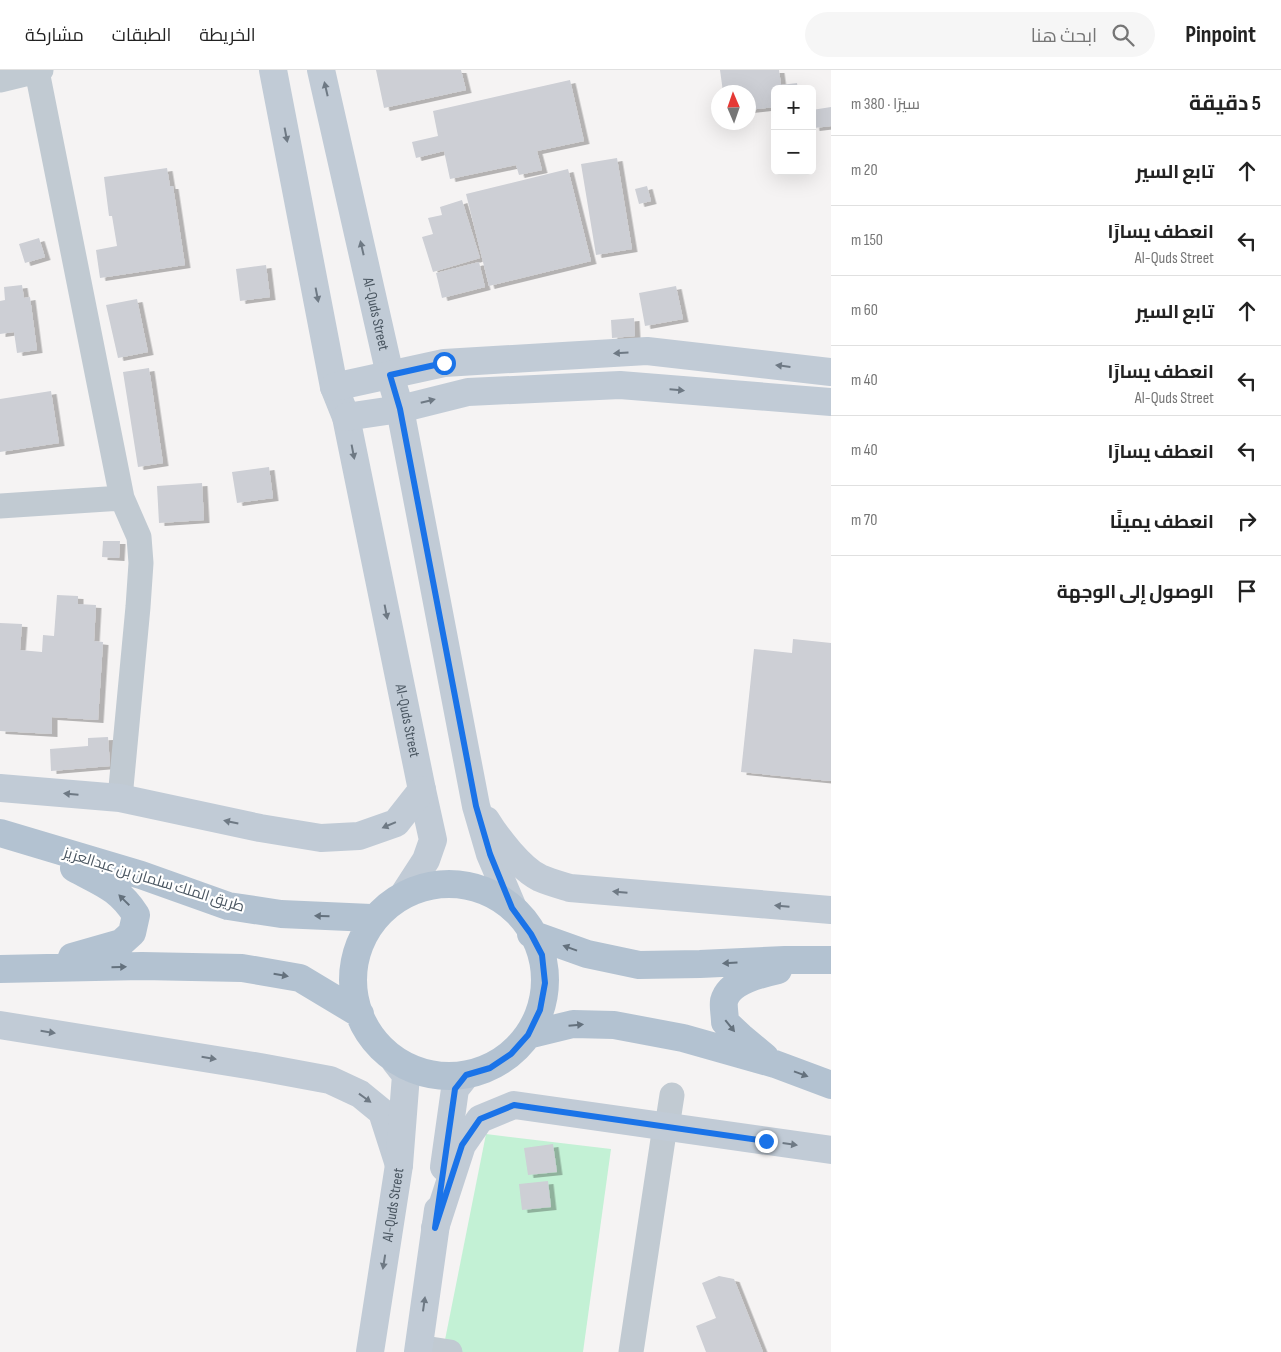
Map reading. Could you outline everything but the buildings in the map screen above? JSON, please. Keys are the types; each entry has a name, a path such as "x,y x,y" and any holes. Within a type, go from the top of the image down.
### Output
{"main road":[{"path":"10,836 110,887 128,903 136,915 132,934 121,943 89,953 12,969"},
{"name":"طريق الملك سلمان بن عبدالعزيز","path":"10,836 140,875 228,906 281,914 371,918"},
{"path":"461,884 488,892 512,908 531,934 542,955 545,983 540,1010 528,1035 511,1054 490,1068 466,1075 447,1077 429,1075 411,1070 395,1061 360,1014 351,985 355,953 371,918 404,894 432,885 461,884"},
{"path":"531,934 587,954 640,965 826,960"},
{"path":"775,1064 725,1022 724,1002 729,990 758,974 826,960"},
{"path":"12,969 142,966 242,968 300,978 360,1014"},
{"path":"528,1035 573,1024 614,1025 683,1038 775,1064 831,1085"}],"street":[{"path":"0,80 39,70 122,498 139,537 142,563 120,798"},
{"name":"Al-Quds Street","path":"273,70 334,387 346,417 433,840 426,860 404,894"},
{"name":"Al-Quds Street","path":"322,70 390,375 400,409 476,806 490,854 512,908"},
{"path":"334,387 444,363 648,351 831,372"},
{"path":"346,417 400,409 468,392 620,385 831,402"},
{"path":"0,506 122,498"},
{"path":"0,788 120,798 260,828 320,838 359,836 396,823 422,790"},
{"path":"476,806 496,835 522,864 538,877 570,888 831,910"},
{"path":"0,1025 251,1065 330,1080 360,1094 382,1112 399,1165"},
{"name":"Al-Quds Street","path":"370,1352 399,1165 406,1075 395,1061"},
{"path":"450,1352 418,1349 455,1089 466,1075"},
{"path":"631,1352 672,1095"},
{"path":"435,1228 462,1145 480,1119 514,1105 831,1150"}],"green space":[{"path":"486,1134 611,1149 583,1352 458,1352 443,1350"}],"route":[{"path":"444,363 390,375 400,409 476,806 490,854 512,908 531,934 542,955 545,983 540,1010 528,1035 511,1054 490,1068 466,1075 455,1089 435,1228 462,1145 480,1119 514,1105 766,1141"}]}
